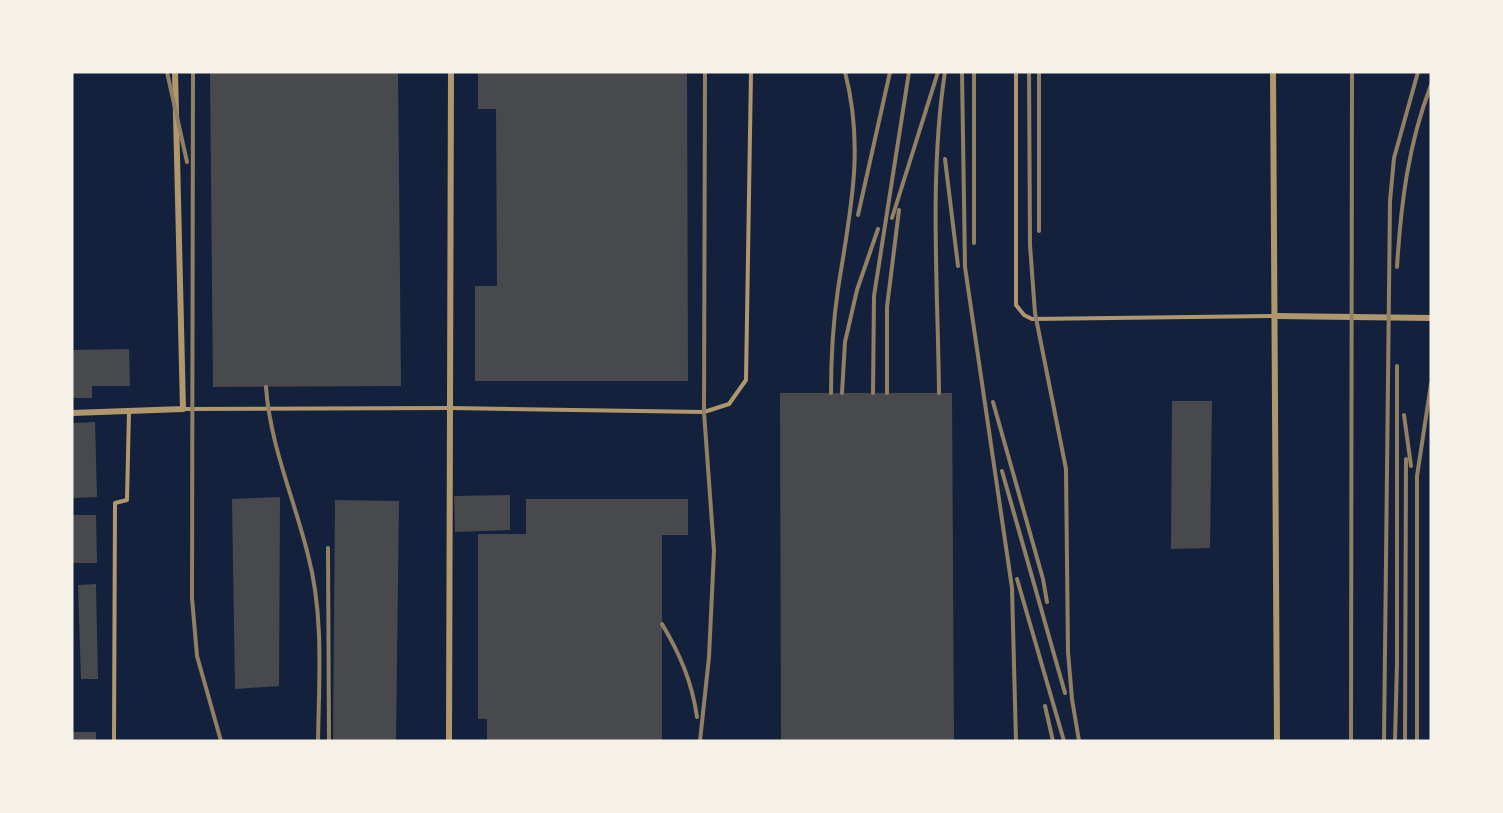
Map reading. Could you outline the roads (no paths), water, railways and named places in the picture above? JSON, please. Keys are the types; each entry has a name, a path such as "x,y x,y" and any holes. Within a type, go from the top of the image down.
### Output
{"street":[{"path":"72,413 183,409 175,72"},
{"path":"449,741 451,72"},
{"path":"1274,72 1277,741"},
{"path":"1276,316 1431,318"}],"lane":[{"path":"183,409 449,408 704,412 729,404 746,380 751,72"},
{"path":"1016,72 1016,305 1024,315 1032,319 1276,316"},
{"path":"114,741 115,503 128,500 129,411"}],"railway":[{"path":"167,72 187,162"},
{"path":"193,72 192,598 197,656 221,741"},
{"path":"700,741 709,657 714,551 704,412 705,72"},
{"path":"831,393 835,315 854,180 854,128 845,72"},
{"path":"858,215 890,72"},
{"path":"873,393 874,296 909,72"},
{"path":"892,218 938,72"},
{"path":"939,393 936,191 940,111 945,72"},
{"path":"962,72 965,267 1012,588 1016,741"},
{"path":"974,72 974,243"},
{"path":"1029,72 1030,245 1035,313 1066,469 1068,652 1079,741"},
{"path":"1039,72 1039,231"},
{"path":"1351,741 1352,72"},
{"path":"1384,741 1390,201 1394,158 1418,72"},
{"path":"1397,267 1411,152 1431,85"},
{"path":"945,159 958,266"},
{"path":"887,393 887,307 899,210"},
{"path":"842,393 845,342 857,290 878,229"},
{"path":"1395,741 1397,366"},
{"path":"1417,741 1417,476 1431,384"},
{"path":"266,387 272,430 313,578 319,647 318,741"},
{"path":"993,402 1043,579 1047,602"},
{"path":"1404,415 1411,466"},
{"path":"1405,741 1406,459"},
{"path":"1002,471 1065,693"},
{"path":"328,548 329,741"},
{"path":"1017,579 1064,741"},
{"path":"662,624 684,669 697,717"},
{"path":"1045,706 1053,741"}]}
